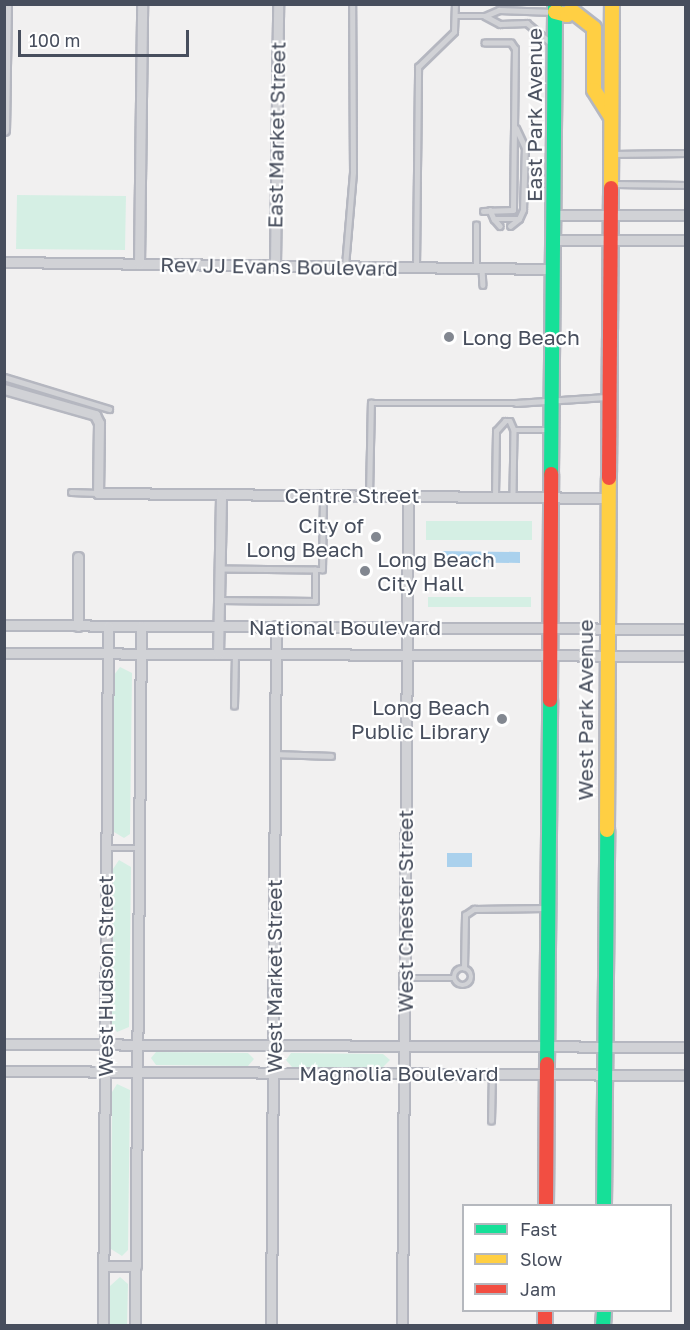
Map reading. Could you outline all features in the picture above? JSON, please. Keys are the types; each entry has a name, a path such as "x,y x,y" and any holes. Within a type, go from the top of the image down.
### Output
{"highway":[{"path":"610,215 612,4"},
{"path":"555,8 567,15 571,10 594,28 594,90 610,117"},
{"name":"East Park Avenue","path":"554,227 555,8"},
{"name":"West Park Avenue","path":"604,1204 610,215"},
{"name":"West Park Avenue","path":"546,1204 554,227"}],"street":[{"path":"4,130 6,4"},
{"path":"139,264 142,4"},
{"name":"East Market Street","path":"275,266 278,4"},
{"path":"554,227 610,215 686,215"},
{"path":"554,227 610,240 686,240"},
{"name":"Rev JJ Evans Boulevard","path":"4,262 553,269"},
{"path":"4,389 96,415 99,423 98,493"},
{"name":"Centre Street","path":"98,493 607,498"},
{"path":"218,654 221,494"},
{"name":"West Chester Street","path":"402,1326 408,496"},
{"path":"78,557 78,626"},
{"name":"National Boulevard","path":"4,625 686,629"},
{"name":"West Hudson Street","path":"103,1326 108,626"},
{"name":"West Hudson Street","path":"135,1326 141,626"},
{"name":"West Market Street","path":"271,1326 276,626"},
{"name":"National Boulevard","path":"4,653 686,656"},
{"name":"Magnolia Boulevard","path":"4,1044 686,1047"},
{"name":"Magnolia Boulevard","path":"4,1071 686,1075"},
{"path":"104,1266 136,1266"}],"lane":[{"path":"345,266 353,172 352,4"},
{"path":"416,267 418,67 454,32 455,4"},
{"path":"455,16 485,16 499,10 555,8"},
{"path":"485,16 500,24 527,23 555,47"},
{"path":"485,43 511,43 515,49 513,210"},
{"path":"510,226 519,219 523,210 525,148 515,127"},
{"path":"610,154 686,153"},
{"path":"610,184 686,185"},
{"path":"490,210 500,226"},
{"path":"483,211 523,210"},
{"path":"494,219 519,219"},
{"path":"476,225 479,268 483,285"},
{"path":"4,377 109,409"},
{"path":"369,495 371,403 516,403 552,398 609,397"},
{"path":"495,496 496,431 505,421 510,421 514,430 513,497"},
{"path":"514,430 552,430"},
{"path":"71,492 98,493"},
{"path":"220,569 322,570 323,495"},
{"path":"219,600 315,601 315,570"},
{"path":"234,706 235,654"},
{"path":"275,754 332,756"},
{"path":"106,848 140,848"},
{"path":"454,978 459,985 468,984 472,976 464,968 465,915 474,909 548,908"},
{"path":"454,978 457,970 464,968"},
{"path":"405,978 454,978"},
{"path":"491,1121 492,1074"}],"green space":[{"path":"17,195 126,196 125,250 16,249"},
{"path":"426,521 532,521 532,540 426,540"},
{"path":"428,597 531,597 531,607 428,607"},
{"path":"120,667 132,673 130,834 124,838 114,832 114,675"},
{"path":"119,860 131,867 129,1027 117,1032 112,1026 113,869"},
{"path":"156,1052 248,1053 254,1059 248,1066 156,1065 151,1058"},
{"path":"291,1053 383,1054 390,1060 383,1067 292,1067 286,1060"},
{"path":"117,1084 130,1090 128,1250 122,1256 111,1249 112,1092"},
{"path":"120,1277 128,1284 127,1325 110,1325 110,1286"}],"water":[{"path":"438,551 520,552 520,563 437,562"},
{"path":"447,853 472,853 472,867 447,867"}],"traffic: fast":[{"path":"551,474 555,4"},
{"path":"547,1064 550,700"},
{"path":"604,1204 607,830"},
{"path":"603,1326 604,1312"}],"traffic: slow":[{"path":"611,188 612,4"},
{"path":"555,12 567,15 571,10 594,28 594,90 611,117"},
{"path":"607,830 609,478"}],"traffic: jam":[{"path":"609,478 611,188"},
{"path":"550,700 551,474"},
{"path":"546,1204 547,1064"},
{"path":"545,1312 545,1326"}],"place":[{"name":"Long Beach","path":"449,337"},
{"name":"City of Long Beach","path":"376,537"},
{"name":"Long Beach City Hall","path":"365,571"},
{"name":"Long Beach Public Library","path":"502,719"}]}
